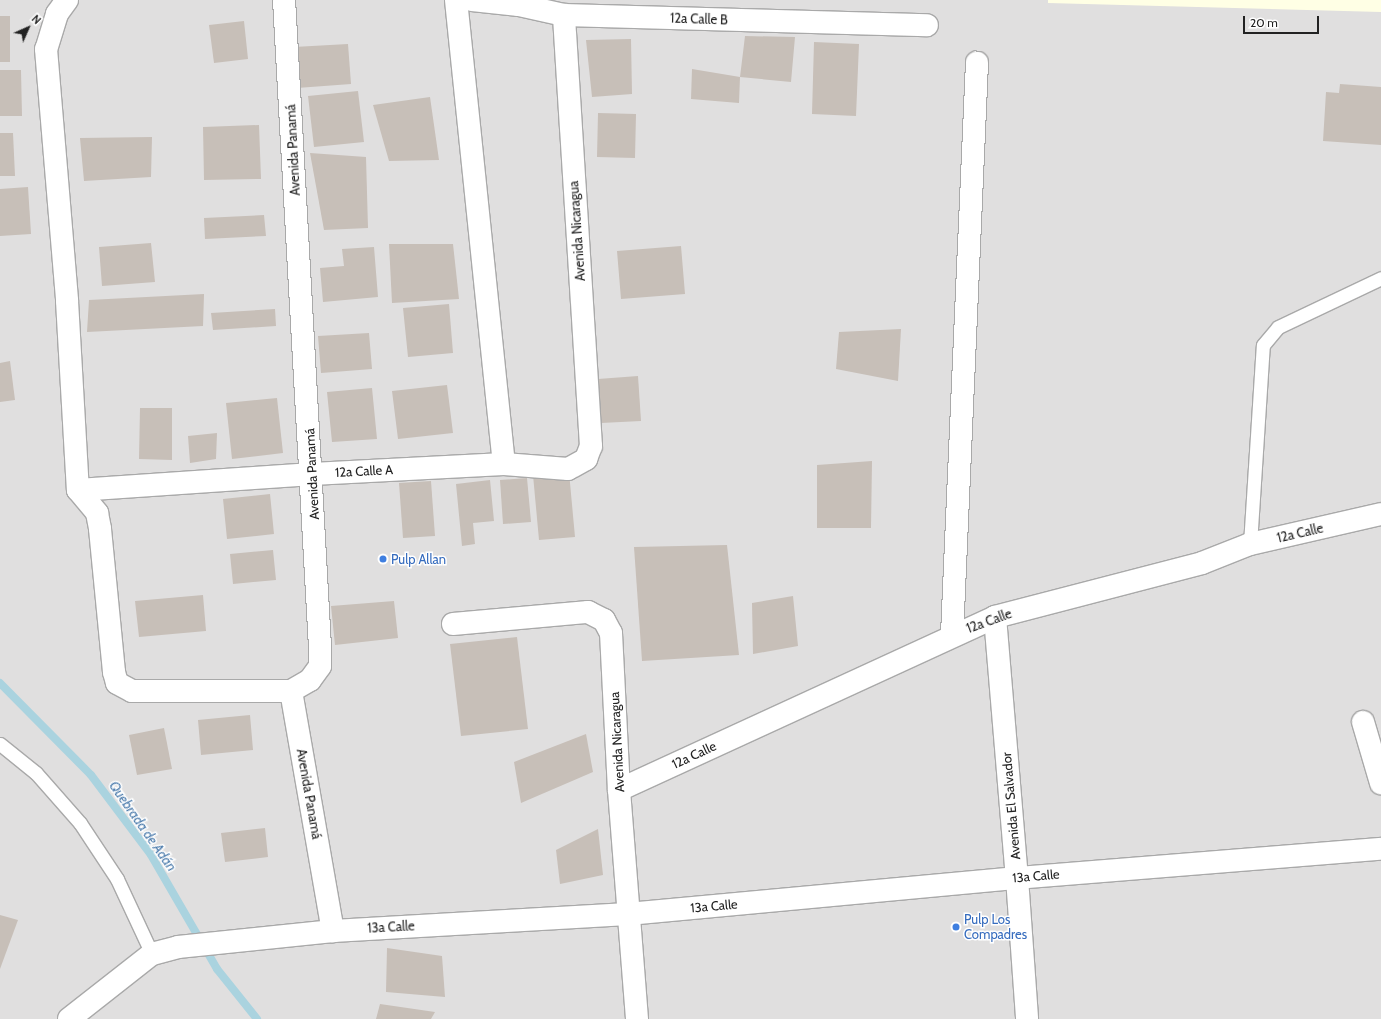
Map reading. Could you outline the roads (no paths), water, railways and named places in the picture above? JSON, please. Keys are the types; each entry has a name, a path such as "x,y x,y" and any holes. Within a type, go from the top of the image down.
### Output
{"street":[{"path":"67,0 57,14 46,49 67,301 78,490 96,512 100,529 114,672 117,683 132,691 291,691"},
{"name":"Avenida Panamá","path":"284,0 312,474 320,666 310,680 291,691 333,930"},
{"path":"456,0 504,464"},
{"name":"12a Calle B","path":"472,0 519,6 564,15 927,25"},
{"name":"Avenida Nicaragua","path":"564,15 591,446"},
{"path":"952,635 977,63"},
{"name":"12a Calle A","path":"78,490 312,474 504,464 568,469 586,459 591,446"},
{"name":"12a Calle","path":"619,790 952,635 994,617 1202,562 1250,544 1381,514"},
{"name":"Avenida Nicaragua","path":"453,624 588,612 604,620 612,633 619,790 637,1019"},
{"name":"Avenida El Salvador","path":"994,617 1017,878 1027,1019"},
{"path":"1363,722 1381,783"},
{"name":"13a Calle","path":"69,1019 152,954 178,947 333,930 628,914 1017,878 1381,848"}],"lane":[{"path":"1250,544 1263,345 1278,327 1381,278"},
{"path":"0,744 36,773 80,823 117,879 152,954"}],"waterway":[{"name":"Quebrada de Adán","path":"0,683 91,775 151,855 217,969 257,1019"}],"place":[{"name":"Pulp Allan","path":"383,559"},
{"name":"Pulp Los Compadres","path":"956,927"}]}
